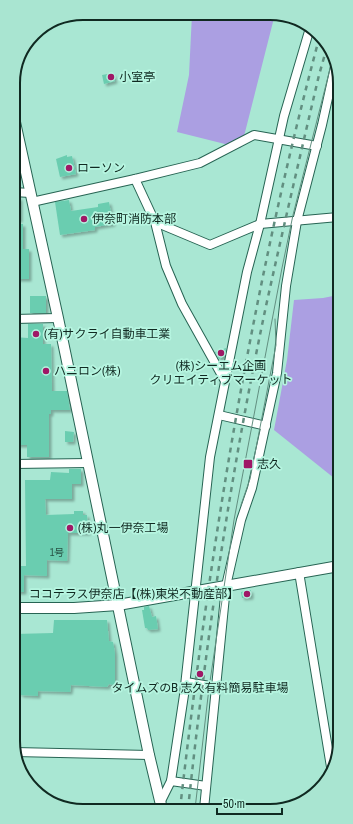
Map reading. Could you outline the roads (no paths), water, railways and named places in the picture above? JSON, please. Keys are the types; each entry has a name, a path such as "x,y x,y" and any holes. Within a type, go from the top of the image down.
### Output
{"street":[{"path":"162,804 171,781 186,682 197,591 210,457 247,272 260,224 278,139 308,33"},
{"path":"204,804 226,586 241,520 252,488 266,426 277,373 286,286 297,221 317,146 332,78"},
{"path":"20,194 31,197 135,179 200,163 254,135 317,146"},
{"path":"20,145 161,804"},
{"path":"135,179 156,222 166,266 182,304 225,381"},
{"path":"156,222 210,246 260,224 333,217"},
{"path":"20,319 58,318"},
{"path":"218,416 266,426"},
{"path":"20,464 88,463"},
{"path":"20,608 98,607 118,605 333,567"},
{"path":"299,572 330,760"},
{"path":"186,682 216,687"},
{"path":"21,752 149,755"},
{"path":"171,781 206,786"}],"tram line":[{"path":"196,804 209,688 234,520 293,215 331,66"},
{"path":"241,505 250,479 276,345 275,319"}],"railway":[{"path":"181,804 205,614 236,419 274,226 318,42"},
{"path":"189,804 211,619 253,368 272,277 325,52"}],"place":[{"name":"小室亭","path":"111,77"},
{"name":"ローソン","path":"69,168"},
{"name":"伊奈町消防本部","path":"84,219"},
{"name":"(有)サクライ自動車工業","path":"36,334"},
{"name":"(株)シーエム企画 クリエイティブマーケット","path":"221,353"},
{"name":"ハニロン(株)","path":"46,371"},
{"name":"志久","path":"248,464"},
{"name":"(株)丸一伊奈工場","path":"70,528"},
{"name":"ココテラス伊奈店【(株)東栄不動産部】","path":"247,594"},
{"name":"タイムズのB 志久有料簡易駐車場","path":"200,674"}]}
